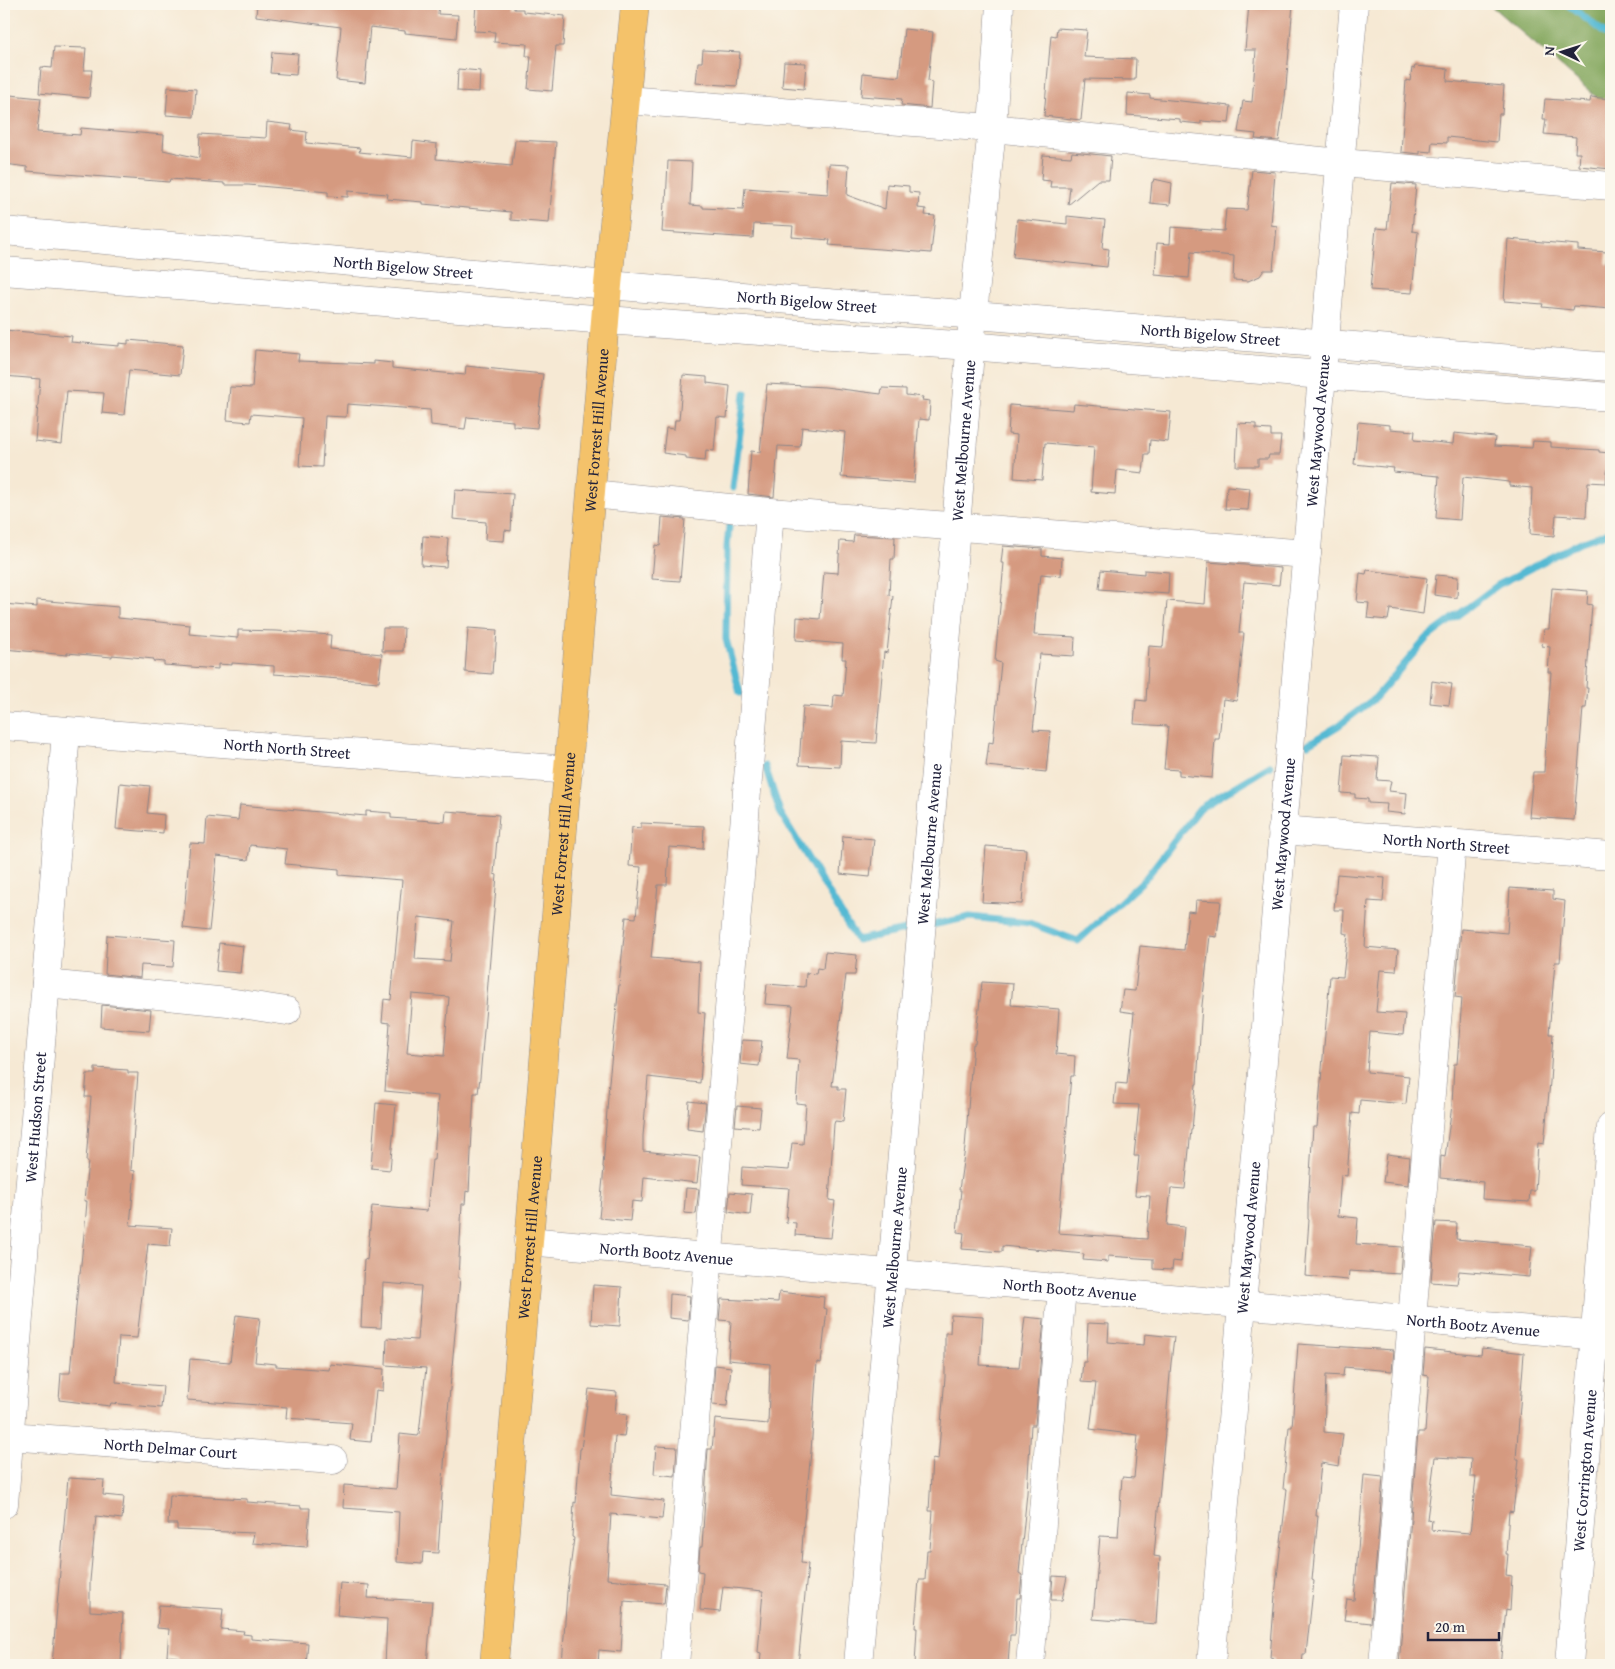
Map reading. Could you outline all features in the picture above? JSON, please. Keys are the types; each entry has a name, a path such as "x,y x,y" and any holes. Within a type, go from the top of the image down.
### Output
{"main road":[{"name":"West Forrest Hill Avenue","path":"494,1665 608,285 635,4"}],"street":[{"name":"West Maywood Avenue","path":"1211,1665 1354,4"},
{"name":"West Melbourne Avenue","path":"858,1665 970,346 992,128 1000,13"},
{"path":"626,100 992,128 1611,186"},
{"name":"North Bigelow Street","path":"4,231 608,285 1611,367"},
{"path":"44,274 47,235"},
{"name":"North Bigelow Street","path":"4,271 606,320 970,346 1611,397"},
{"path":"786,333 789,299"},
{"path":"1143,360 1147,328"},
{"path":"1490,388 1493,357"},
{"path":"592,494 770,512 1307,554"},
{"path":"675,1665 770,512"},
{"name":"North North Street","path":"4,726 569,770"},
{"name":"West Hudson Street","path":"4,1504 66,732"},
{"name":"North North Street","path":"1282,830 1611,856"},
{"path":"1383,1665 1452,843"},
{"path":"46,984 228,1002 287,1011"},
{"name":"West Corrington Avenue","path":"1569,1665 1603,1336 1611,1127"},
{"name":"North Bootz Avenue","path":"528,1241 1603,1336"},
{"path":"1030,1665 1062,1288"},
{"name":"North Delmar Court","path":"9,1436 333,1460"}],"green space":[{"path":"1489,4 1611,4 1611,113 1594,95"}],"building":[{"path":"257,4 439,4 438,14 458,15 456,38 405,33 405,31 370,27 365,83 336,80 341,27 256,16"},
{"path":"476,4 514,4 514,9 523,9 523,12 565,16 563,46 556,46 552,91 528,89 531,56 526,56 527,44 494,42 495,32 474,31"},
{"path":"1249,4 1293,4 1285,98 1279,141 1255,139 1256,134 1238,132 1243,101 1252,102 1256,50 1245,50"},
{"path":"1057,28 1087,30 1084,57 1136,59 1135,80 1085,79 1081,120 1044,116 1051,35 1056,36"},
{"path":"904,29 933,32 928,81 932,82 930,108 901,105 902,99 861,96 863,73 899,77"},
{"path":"54,47 86,48 84,70 92,70 89,98 39,93 41,67 52,68"},
{"path":"703,50 740,52 737,86 696,83 698,62 702,62"},
{"path":"272,52 298,54 296,75 270,73"},
{"path":"784,62 806,63 804,89 782,87"},
{"path":"1415,66 1448,69 1447,81 1504,86 1497,142 1447,137 1447,143 1432,142 1431,152 1420,151 1420,154 1401,152 1406,80 1410,81 1412,68 1414,69"},
{"path":"458,69 480,71 479,92 457,91"},
{"path":"168,87 196,89 194,117 166,115"},
{"path":"1128,93 1150,95 1150,98 1231,106 1229,123 1201,121 1201,124 1180,122 1180,119 1127,115"},
{"path":"10,95 41,98 37,132 80,135 81,128 164,135 163,150 199,158 200,134 266,138 267,122 292,125 291,130 307,132 306,143 360,148 359,152 412,157 413,141 437,144 436,159 512,166 515,140 556,142 549,223 511,220 511,212 387,199 388,194 348,191 348,197 328,196 328,192 248,185 224,185 224,183 170,179 169,182 27,171 27,167 5,164 4,161 4,131 6,131"},
{"path":"1591,97 1611,99 1611,169 1579,166 1580,153 1575,153 1576,137 1544,134 1546,119 1543,119 1545,99 1590,102"},
{"path":"1072,152 1111,156 1109,180 1098,180 1068,205 1070,187 1050,187 1051,181 1041,180 1043,155 1071,157"},
{"path":"668,161 692,162 690,205 703,206 703,208 743,210 745,188 828,194 829,164 849,165 847,195 885,209 887,184 909,186 909,192 919,193 918,208 926,209 925,215 935,216 931,253 829,245 830,240 792,237 793,226 754,224 753,238 662,232 664,203 666,203"},
{"path":"1252,170 1275,172 1271,225 1277,226 1273,270 1264,270 1260,276 1248,281 1233,280 1234,256 1191,252 1189,278 1155,275 1157,243 1170,244 1171,227 1224,231 1226,209 1247,210"},
{"path":"1154,179 1172,183 1170,205 1150,203"},
{"path":"1392,183 1416,185 1412,231 1418,232 1412,293 1370,290 1376,228 1387,229"},
{"path":"1067,216 1105,220 1102,248 1109,249 1107,267 1013,257 1017,219 1067,224"},
{"path":"1508,239 1578,245 1578,250 1607,252 1606,264 1611,265 1611,309 1574,306 1573,310 1542,307 1543,304 1504,301"},
{"path":"4,330 72,336 71,342 119,346 119,343 128,344 128,340 183,345 180,375 129,370 124,415 102,413 104,393 67,391 62,444 35,441 40,379 4,376"},
{"path":"255,350 299,354 298,361 374,364 374,361 392,363 392,368 465,375 466,366 543,374 537,428 513,426 513,421 467,417 465,429 431,425 430,410 347,404 346,417 325,416 322,467 299,466 302,418 251,414 250,422 227,420 230,387 252,388"},
{"path":"683,375 707,377 707,383 730,386 727,418 717,417 714,451 706,450 705,461 686,459 686,456 663,453 666,428 674,429 675,420 679,420"},
{"path":"767,384 825,387 881,394 882,388 906,389 906,395 923,397 922,400 930,401 929,420 919,419 914,483 841,477 845,432 802,427 800,447 778,446 774,497 748,494 751,451 760,452"},
{"path":"1074,404 1171,412 1168,442 1150,440 1149,454 1145,454 1143,473 1117,470 1115,494 1091,492 1094,447 1045,443 1042,480 1014,478 1017,435 1008,434 1010,405 1073,410"},
{"path":"1358,422 1390,425 1390,429 1415,431 1414,440 1453,444 1454,433 1495,437 1494,446 1532,448 1533,441 1551,442 1551,447 1599,450 1599,452 1609,453 1606,483 1588,482 1586,517 1556,515 1554,536 1530,534 1532,488 1509,486 1509,482 1463,477 1460,520 1436,518 1439,476 1393,472 1394,468 1354,464"},
{"path":"1238,423 1256,424 1256,429 1271,430 1271,436 1281,436 1279,455 1269,455 1268,459 1258,459 1258,466 1236,466"},
{"path":"1227,486 1250,488 1248,510 1225,509"},
{"path":"455,490 513,494 511,531 505,530 504,541 485,540 486,522 453,519"},
{"path":"662,517 685,519 680,581 652,579 655,545 660,546"},
{"path":"854,535 895,537 894,559 891,559 889,595 893,596 887,653 884,652 876,743 841,741 840,767 799,765 803,706 833,708 834,695 843,696 846,659 842,659 843,644 796,640 797,617 820,619 824,572 838,573 840,541 853,542"},
{"path":"423,536 448,538 446,567 421,565"},
{"path":"1003,546 1042,549 1042,556 1062,558 1061,576 1041,574 1040,584 1038,584 1034,635 1075,637 1074,656 1040,654 1033,730 1050,731 1046,772 986,766 989,742 993,743 1001,663 995,661 1004,563 1001,563"},
{"path":"1208,562 1281,568 1279,585 1244,582 1239,633 1244,633 1237,701 1223,699 1219,739 1215,739 1212,778 1179,775 1179,770 1164,769 1168,726 1134,724 1136,700 1146,701 1149,646 1163,647 1167,601 1205,604"},
{"path":"1101,570 1144,574 1144,570 1169,572 1168,594 1099,589"},
{"path":"1367,570 1427,578 1423,614 1390,609 1388,620 1367,618 1369,603 1357,602 1360,573 1366,574"},
{"path":"1436,575 1458,577 1457,598 1434,595"},
{"path":"1552,588 1588,591 1587,604 1592,605 1586,688 1588,688 1586,708 1583,708 1574,820 1529,817 1533,772 1544,772 1551,672 1548,672 1550,647 1542,646 1544,629 1549,629"},
{"path":"37,600 118,607 118,618 190,625 189,634 238,638 238,630 331,635 330,649 382,654 379,682 274,674 274,666 232,663 232,665 218,664 218,669 164,665 164,662 153,661 154,659 112,655 112,657 67,653 67,655 4,649 4,604 37,607"},
{"path":"383,628 404,628 403,651 382,651"},
{"path":"468,628 497,630 492,674 465,672"},
{"path":"1432,681 1452,684 1449,705 1430,703"},
{"path":"1344,755 1379,757 1377,780 1391,781 1389,791 1407,793 1405,814 1386,812 1387,804 1368,803 1368,799 1355,798 1355,794 1341,793"},
{"path":"120,783 150,786 147,813 164,815 163,833 116,829"},
{"path":"240,805 366,816 366,811 391,813 391,818 445,822 446,811 499,815 494,874 497,875 480,1078 478,1093 474,1093 469,1192 466,1191 465,1204 462,1204 458,1278 460,1278 438,1553 423,1552 422,1564 397,1562 399,1512 343,1508 344,1485 396,1489 400,1434 418,1436 419,1434 426,1368 386,1365 387,1338 417,1340 421,1286 383,1283 381,1328 361,1327 364,1259 367,1260 372,1206 427,1211 432,1160 434,1160 438,1096 385,1091 390,1023 382,1022 384,999 391,1000 402,880 339,875 339,869 285,864 287,849 250,845 248,860 217,856 209,931 183,928 190,843 205,844 207,817 238,820","holes":["418,917 454,921 450,961 415,959","412,994 449,997 444,1056 407,1053"]},
{"path":"641,823 704,826 703,849 669,847 667,885 658,885 651,958 700,962 698,1012 705,1013 700,1083 648,1077 643,1136 643,1151 700,1157 697,1183 644,1177 642,1202 632,1201 630,1221 599,1218 609,1082 626,917 636,918 641,867 629,866 632,827 641,828"},
{"path":"843,836 874,839 870,877 840,874"},
{"path":"986,846 1026,849 1022,904 982,902"},
{"path":"1337,874 1385,878 1383,902 1368,901 1365,947 1398,950 1396,971 1380,970 1376,1012 1405,1014 1403,1035 1370,1032 1367,1072 1409,1076 1406,1104 1360,1100 1359,1114 1352,1113 1347,1176 1341,1175 1338,1216 1358,1218 1356,1244 1402,1247 1400,1274 1349,1271 1348,1280 1305,1276 1313,1127 1317,1127 1330,976 1343,977 1348,934 1343,933 1344,910 1334,910"},
{"path":"1510,888 1553,891 1553,899 1565,901 1560,962 1555,962 1549,1034 1553,1034 1544,1144 1538,1143 1535,1191 1530,1191 1529,1202 1482,1199 1483,1182 1440,1178 1441,1156 1445,1157 1452,1105 1454,1064 1457,1064 1462,998 1455,997 1461,929 1507,933"},
{"path":"1196,900 1221,901 1217,937 1210,936 1202,1005 1197,1084 1185,1189 1171,1188 1167,1225 1184,1227 1181,1262 1173,1261 1172,1270 1153,1269 1153,1259 1108,1256 1108,1262 1083,1260 1084,1254 1002,1246 1002,1252 962,1249 964,1233 957,1232 961,1190 959,1190 965,1148 973,1044 975,1044 982,982 1013,984 1011,1005 1059,1009 1056,1054 1075,1056 1074,1076 1071,1076 1058,1233 1147,1239 1150,1196 1135,1195 1139,1156 1134,1156 1139,1105 1114,1104 1116,1083 1127,1084 1134,1013 1120,1011 1123,990 1135,991 1140,946 1184,950 1188,911 1195,912"},
{"path":"107,935 175,940 173,967 141,965 140,978 105,974"},
{"path":"219,943 243,946 240,973 216,971"},
{"path":"825,952 857,955 855,975 846,975 832,1086 838,1086 838,1089 846,1089 843,1122 835,1121 834,1124 829,1200 835,1201 831,1238 795,1235 796,1223 786,1222 789,1188 741,1185 742,1167 789,1170 792,1143 803,1144 806,1104 796,1103 799,1060 787,1059 793,1006 765,1004 767,984 805,987 806,973 816,974 817,968 823,969"},
{"path":"102,1005 151,1010 149,1031 101,1027"},
{"path":"742,1040 762,1041 759,1066 740,1064"},
{"path":"95,1068 128,1070 128,1073 138,1073 131,1170 135,1171 130,1225 172,1228 170,1246 148,1244 137,1338 119,1337 116,1382 163,1386 161,1408 111,1403 110,1406 59,1400 61,1373 70,1373 87,1201 84,1201 91,1097 85,1097 87,1074 95,1074"},
{"path":"689,1101 706,1103 703,1131 687,1129"},
{"path":"376,1103 396,1105 390,1170 371,1168"},
{"path":"737,1106 761,1108 759,1128 735,1126"},
{"path":"1387,1154 1410,1157 1408,1185 1383,1182"},
{"path":"686,1188 699,1189 696,1214 684,1213"},
{"path":"730,1192 752,1194 750,1215 728,1212"},
{"path":"1436,1222 1457,1223 1456,1239 1532,1246 1529,1277 1459,1271 1457,1284 1431,1282"},
{"path":"593,1285 622,1287 620,1326 591,1324"},
{"path":"779,1292 824,1297 823,1308 827,1309 821,1363 817,1362 804,1520 801,1563 808,1564 798,1665 760,1665 761,1653 758,1652 763,1591 723,1587 720,1612 700,1610 703,1572 698,1571 700,1547 702,1547 708,1449 712,1449 715,1419 768,1424 770,1364 728,1360 731,1321 719,1320 721,1299 778,1302"},
{"path":"670,1294 690,1296 688,1320 669,1318"},
{"path":"236,1315 260,1318 255,1362 276,1364 276,1366 329,1370 330,1364 384,1369 383,1391 376,1390 371,1442 350,1440 352,1423 286,1418 287,1407 187,1400 190,1359 230,1362"},
{"path":"951,1315 983,1317 980,1365 1019,1367 1025,1317 1044,1319 1035,1425 1031,1425 1027,1493 1019,1573 1022,1575 1020,1598 1017,1598 1015,1635 1010,1635 1008,1665 915,1665 917,1628 915,1628 919,1580 925,1580 927,1550 930,1550 933,1511 929,1511 932,1459 938,1460 945,1377 945,1333 950,1333"},
{"path":"1088,1323 1109,1324 1108,1342 1144,1345 1145,1334 1174,1337 1154,1556 1160,1557 1156,1624 1093,1619 1100,1536 1118,1537 1122,1477 1134,1478 1138,1435 1090,1429 1096,1383 1081,1382 1083,1362 1086,1362"},
{"path":"1298,1344 1394,1350 1392,1371 1344,1367 1343,1376 1326,1375 1324,1432 1343,1434 1339,1466 1321,1463 1312,1580 1314,1581 1306,1654 1303,1654 1302,1665 1274,1665 1274,1659 1270,1658 1287,1489 1283,1489 1289,1427 1292,1427"},
{"path":"1482,1348 1524,1353 1516,1459 1519,1459 1513,1512 1509,1511 1506,1554 1508,1554 1506,1575 1512,1576 1510,1611 1506,1610 1500,1665 1399,1665 1418,1432 1425,1432 1429,1376 1423,1375 1425,1349 1481,1355","holes":["1435,1457 1471,1459 1470,1477 1476,1477 1470,1533 1431,1530 1432,1520 1427,1519"]},
{"path":"715,1365 731,1367 727,1406 712,1405"},
{"path":"589,1389 617,1392 615,1413 627,1415 624,1437 615,1436 611,1495 664,1501 662,1519 611,1514 607,1579 666,1584 664,1604 624,1601 621,1652 599,1650 598,1665 562,1665 567,1592 574,1538 572,1537 574,1502 576,1503 580,1449"},
{"path":"656,1446 677,1447 675,1476 654,1474"},
{"path":"1364,1475 1383,1477 1371,1623 1344,1620 1347,1599 1354,1600"},
{"path":"68,1478 104,1480 103,1495 124,1497 122,1519 96,1516 90,1581 90,1611 123,1613 121,1665 52,1665"},
{"path":"170,1495 247,1499 247,1502 310,1508 307,1547 252,1543 254,1533 177,1530 177,1524 168,1524"},
{"path":"1053,1576 1067,1577 1062,1600 1051,1600"},
{"path":"340,1583 369,1585 368,1598 432,1601 427,1665 385,1665 387,1619 337,1615"},
{"path":"159,1605 223,1609 221,1629 244,1631 243,1634 251,1635 251,1639 308,1643 306,1665 216,1665 178,1660 178,1657 167,1656 169,1629 157,1628"}],"waterway":[{"path":"1567,4 1611,38"},
{"path":"733,488 745,393"},
{"path":"729,527 726,639 740,693"},
{"path":"1308,744 1338,726 1375,698 1427,638 1498,585 1581,542 1606,533 1611,534"},
{"path":"765,766 780,812 857,940 915,928"},
{"path":"927,926 970,917 1029,923 1078,941 1145,879 1200,808 1270,766"}]}
